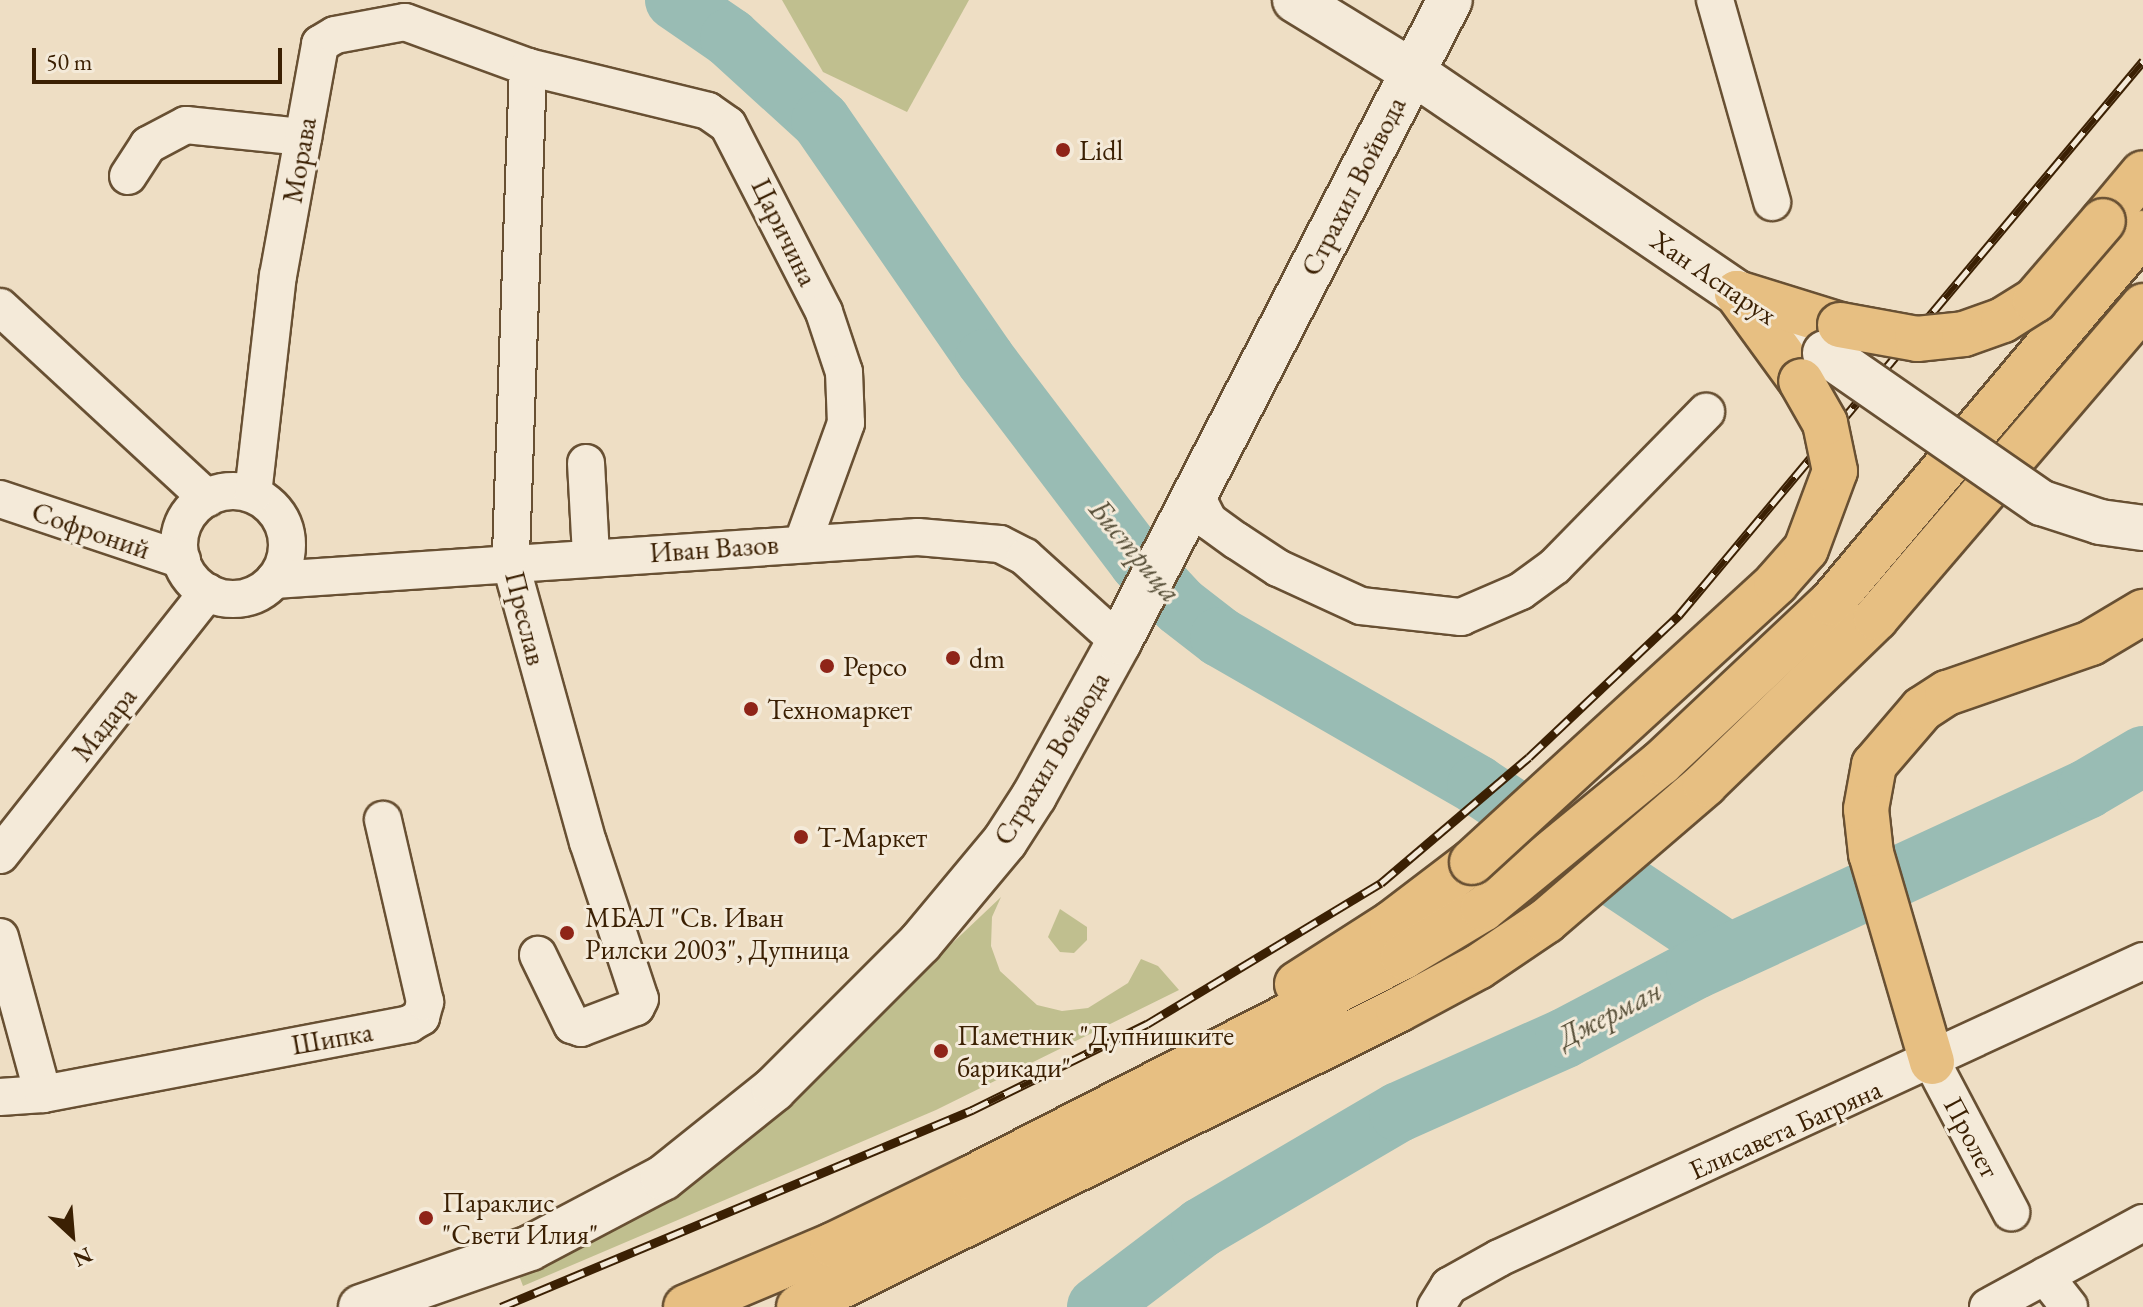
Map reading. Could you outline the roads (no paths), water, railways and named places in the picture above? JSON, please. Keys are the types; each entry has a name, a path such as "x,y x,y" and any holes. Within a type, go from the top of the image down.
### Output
{"main road":[{"path":"1737,293 1822,353 1964,334 2003,320 2050,286 2143,173"},
{"path":"686,1307 833,1245 971,1178 1403,957 1513,886 1587,827 1831,603 2143,233"},
{"path":"1737,293 1822,353"},
{"path":"1876,618 2143,306"},
{"path":"799,1307 1370,1025 1478,967 1546,921 1620,860 1876,618 2143,351"},
{"path":"971,1178 1300,982 1392,923 1472,862 1776,583 1806,549 1835,471 1825,423 1822,353"},
{"path":"1932,1062 1871,854 1866,809 1874,765 1922,709 1947,693 2091,643 2143,612"}],"street":[{"name":"Хан Аспарух","path":"1295,0 1411,71 1737,293"},
{"name":"Страхил Войвода","path":"361,1307 530,1248 587,1221 663,1178 774,1089 920,943 1005,841 1119,642 1450,0"},
{"path":"1715,0 1772,202"},
{"name":"Морава","path":"253,494 278,276 320,44 335,35 405,22 528,67"},
{"name":"Царичина","path":"528,67 708,111 741,145 824,312 844,372 846,423 803,542"},
{"name":"Преслав","path":"528,67 511,565 588,842 640,999 636,1007 581,1028 572,1025 538,955"},
{"path":"128,176 148,145 186,125 303,137"},
{"path":"0,307 207,498"},
{"path":"1822,353 2032,497 2100,522 2143,528"},
{"path":"1187,508 1278,568 1361,606 1461,617 1521,591 1555,566 1706,412"},
{"path":"586,463 591,556"},
{"path":"221,492 253,494 268,503 286,532 284,565 274,580 244,598 208,592 182,560 183,525 207,498 221,492"},
{"name":"Софроний","path":"0,499 182,560"},
{"name":"Иван Вазов","path":"274,580 511,565 591,556 918,537 1000,544 1054,580 1119,642"},
{"name":"Мадара","path":"0,855 208,592"},
{"name":"Шипка","path":"43,1094 409,1024 421,1017 425,1002 383,820"},
{"path":"0,937 43,1094 0,1097"},
{"name":"Елисавета Багряна","path":"1436,1307 1449,1286 1499,1258 1932,1062 2143,961"},
{"name":"Пролет","path":"1932,1062 2011,1212"},
{"path":"1988,1307 2143,1223"},
{"path":"2045,1276 2069,1307"}],"waterway":[{"name":"Бистрица","path":"675,0 730,38 821,121 985,359 1139,562 1180,606 1220,637 1477,785 1730,954"},
{"name":"Джерман","path":"1097,1307 1201,1228 1399,1112 1565,1038 1696,969 2087,789 2143,756"}],"railway":[{"path":"501,1307 972,1110 1147,1024 1381,883 1529,757 1679,615 2143,61"}],"place":[{"name":"Lidl","path":"1063,150"},
{"name":"dm","path":"953,658"},
{"name":"Pepco","path":"827,666"},
{"name":"Техномаркет","path":"751,709"},
{"name":"Т-Маркет","path":"801,837"},
{"name":"МБАЛ \"Св. Иван Рилски 2003\", Дупница","path":"567,933"},
{"name":"Паметник \"Дупнишките барикади\"","path":"941,1051"},
{"name":"Параклис \"Свети Илия\"","path":"426,1218"}]}
